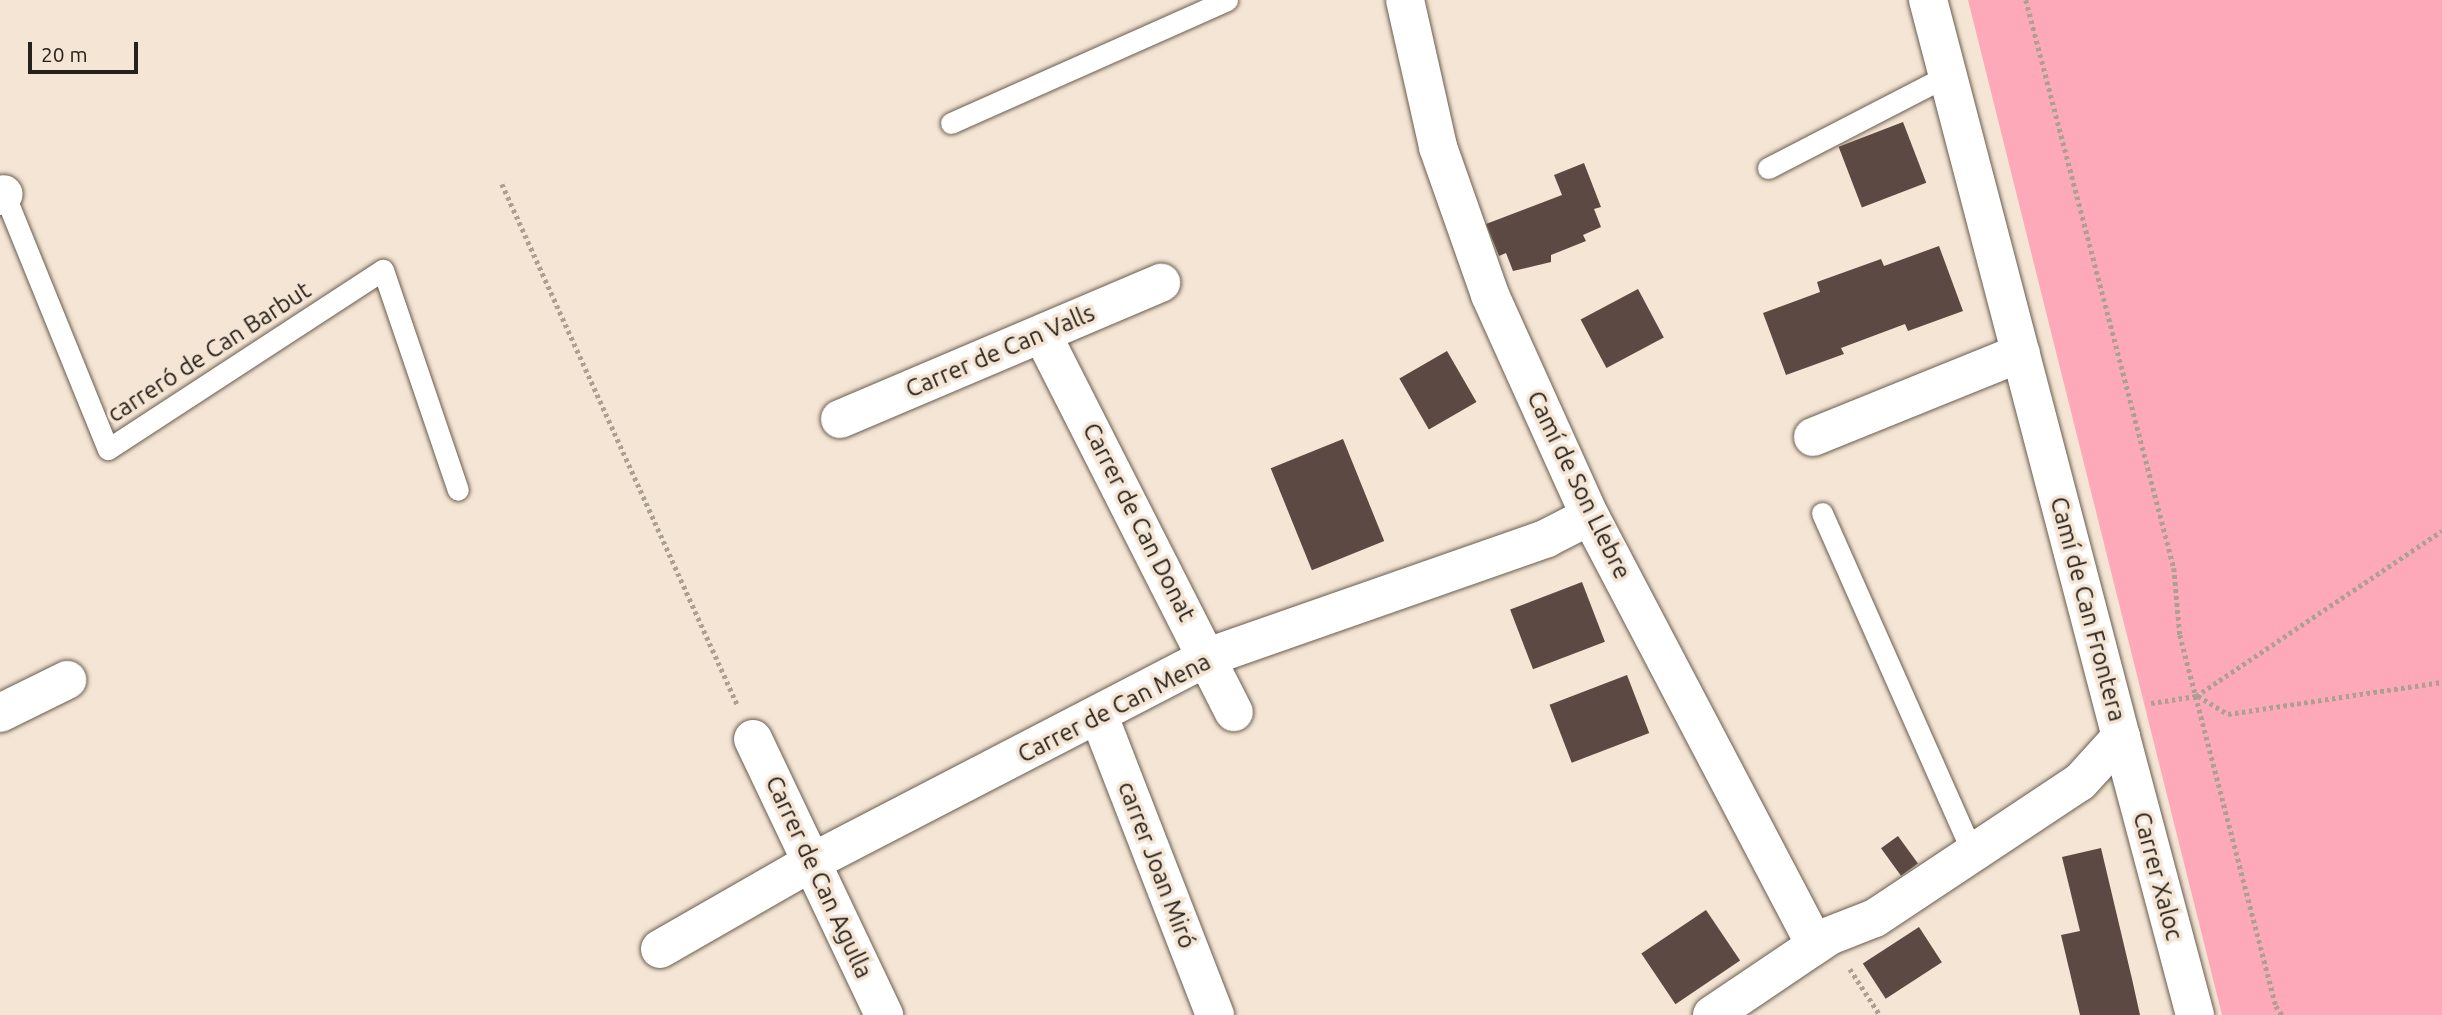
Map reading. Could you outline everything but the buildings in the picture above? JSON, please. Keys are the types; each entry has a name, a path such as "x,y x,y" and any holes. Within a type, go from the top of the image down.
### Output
{"street":[{"name":"Camí de Son Llebre","path":"1405,0 1438,147 1490,295 1590,516 1822,941"},
{"name":"Camí de Can Frontera","path":"1712,1015 1822,941 1875,918 2080,782 2121,737 1928,0"},
{"name":"Carrer de Can Valls","path":"840,419 1161,284"},
{"name":"Carrer de Can Donat","path":"1042,334 1234,712"},
{"path":"1813,437 2021,353"},
{"name":"Carrer de Can Mena","path":"660,949 812,862 1099,716 1208,657 1548,538 1590,516"},
{"path":"0,713 67,680"},
{"name":"carrer Joan Miró","path":"1099,716 1215,1015"},
{"name":"Carrer Xaloc","path":"2121,737 2194,1015"},
{"name":"Carrer de Can Agulla","path":"753,739 884,1015"}],"lane":[{"path":"951,123 1227,0"},
{"path":"1768,168 1948,75"},
{"name":"carreró de Can Barbut","path":"1,192 108,449 383,270 458,489"},
{"path":"1822,513 1973,853"}],"path":[{"path":"2026,0 2171,555 2180,635 2276,1006 2283,1015"},
{"path":"502,184 753,739"},
{"path":"2121,737 2139,704 2196,696 2442,531"},
{"path":"2196,696 2228,714 2442,682"},
{"path":"1822,941 1880,1015"}],"shaded area":[{"path":"1968,0 2442,0 2442,1015 2222,1015"}]}
